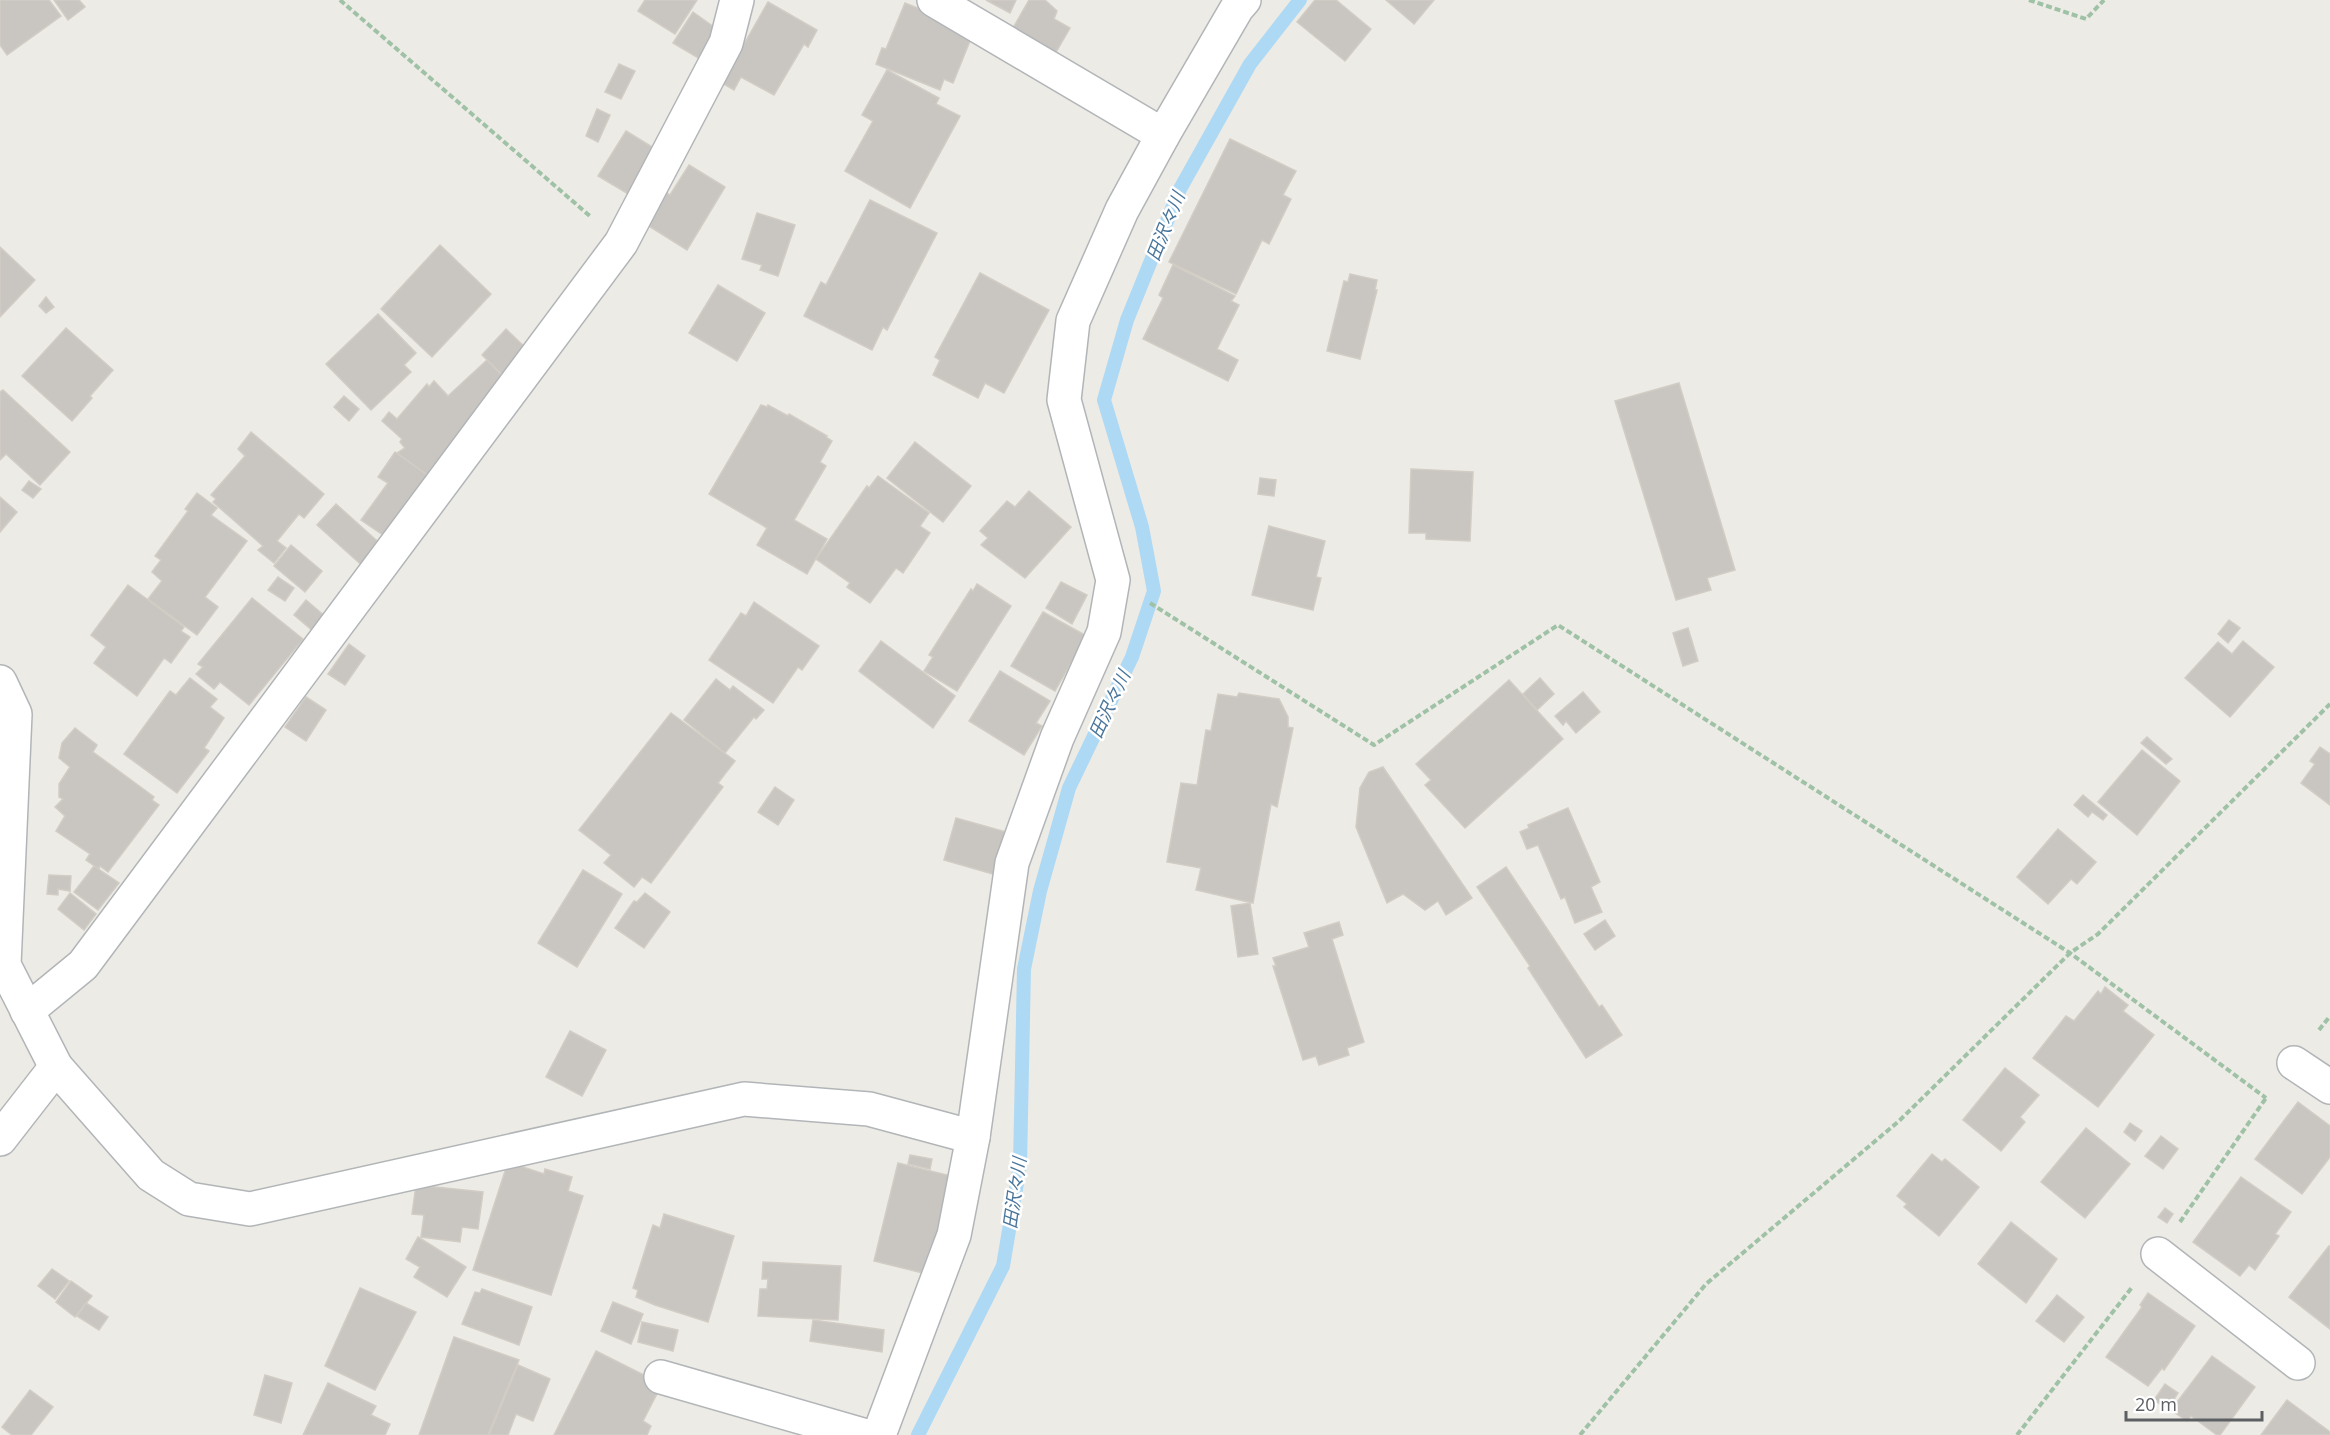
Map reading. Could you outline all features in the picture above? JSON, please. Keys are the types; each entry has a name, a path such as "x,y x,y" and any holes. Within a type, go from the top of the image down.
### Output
{"street":[{"path":"27,1011 83,965 621,243 726,43 737,0"},
{"path":"934,0 1162,135"},
{"path":"879,1435 954,1235 972,1137 1012,863 1057,738 1104,632 1113,580 1064,400 1073,321 1122,210 1162,135 1237,8 1244,0"},
{"path":"0,682 15,714 4,965 56,1067 151,1175 189,1199 250,1209 744,1099 869,1109 972,1137"},
{"path":"2294,1063 2330,1087"},
{"path":"0,1139 56,1067"},
{"path":"2158,1254 2298,1364"},
{"path":"661,1377 863,1435"}],"path":[{"path":"340,0 621,243"},
{"path":"2029,0 2086,19 2104,0"},
{"path":"1162,610 1374,745 1558,625 2070,953 2266,1098"},
{"path":"1580,1435 1706,1284 1899,1121 2070,953 2098,934 2330,704"}],"building":[{"path":"0,0 49,0 61,16 7,55 0,45"},
{"path":"54,0 79,0 85,7 68,20"},
{"path":"645,0 697,0 675,34 638,11"},
{"path":"986,0 1016,0 1010,13"},
{"path":"1029,0 1045,0 1057,11 1054,19 1070,28 1055,54 1013,28"},
{"path":"1315,0 1336,0 1371,29 1345,61 1297,22"},
{"path":"1386,0 1434,0 1414,24"},
{"path":"768,2 817,30 808,47 804,44 774,95 741,77 734,90 722,83"},
{"path":"905,3 974,31 953,83 944,79 940,90 876,64 882,48 886,49"},
{"path":"693,12 718,30 700,59 673,43"},
{"path":"619,64 635,71 621,99 605,92"},
{"path":"887,70 939,98 936,104 960,116 910,208 845,171 873,121 862,115"},
{"path":"597,109 610,115 598,142 586,136"},
{"path":"626,131 657,150 630,195 598,176"},
{"path":"1230,139 1296,171 1283,195 1291,199 1269,244 1262,240 1236,294 1169,262"},
{"path":"689,165 725,187 687,250 644,223 664,191 670,195"},
{"path":"870,200 937,233 887,330 883,327 872,350 804,316 821,282 826,285"},
{"path":"757,213 795,225 778,276 760,270 762,265 742,259"},
{"path":"440,245 491,294 432,357 381,309"},
{"path":"0,247 35,280 0,317"},
{"path":"1173,265 1235,296 1231,301 1239,305 1217,349 1238,360 1228,381 1143,339 1163,298 1159,295"},
{"path":"980,273 1049,310 1004,393 985,383 978,398 933,375 940,360 935,357"},
{"path":"1350,274 1377,280 1375,290 1377,290 1360,359 1327,351 1344,281 1348,282"},
{"path":"718,285 765,313 737,361 689,333"},
{"path":"46,297 54,307 46,313 39,306"},
{"path":"378,314 416,353 404,365 411,372 371,410 326,364"},
{"path":"66,328 113,370 72,421 22,376"},
{"path":"506,329 529,351 506,378 482,355"},
{"path":"487,360 506,380 430,477 397,453 405,448 400,442 402,439 382,421 389,412 397,419 427,384 429,387 434,381 448,396"},
{"path":"1679,383 1735,570 1707,578 1711,590 1676,600 1615,401"},
{"path":"3,390 70,452 40,485 6,454 0,460 0,392"},
{"path":"344,396 359,409 349,421 334,407"},
{"path":"761,405 767,407 768,405 788,416 789,414 832,441 820,462 826,466 794,520 827,539 807,574 757,545 767,528 709,494"},
{"path":"251,432 324,494 304,518 299,514 277,541 286,548 274,563 258,550 263,546 213,502 216,499 211,495 245,456 238,449"},
{"path":"915,442 971,486 943,522 887,478"},
{"path":"395,452 430,477 386,537 361,520 388,483 378,477"},
{"path":"1411,469 1473,472 1470,541 1426,539 1426,533 1409,533"},
{"path":"878,476 929,513 920,526 930,533 903,573 896,568 870,603 847,587 850,583 816,559 867,486 869,488"},
{"path":"1260,478 1276,480 1274,496 1258,494"},
{"path":"29,481 41,489 33,498 22,490"},
{"path":"1029,491 1071,527 1025,578 981,545 988,538 980,531 1007,501 1015,507"},
{"path":"197,493 217,508 211,515 247,541 205,597 218,607 197,635 148,599 162,581 152,572 161,560 155,556 188,511 185,509"},
{"path":"0,497 17,512 0,532"},
{"path":"336,504 385,548 366,569 317,525"},
{"path":"1269,526 1325,541 1316,577 1321,578 1313,610 1252,595"},
{"path":"291,545 322,571 305,592 274,566"},
{"path":"278,577 294,588 285,601 268,590"},
{"path":"1061,582 1087,595 1072,624 1046,608"},
{"path":"977,584 1011,606 957,691 924,671 933,657 929,655 971,589 973,591"},
{"path":"128,585 184,627 181,631 190,637 171,663 164,658 137,696 94,663 106,647 91,635"},
{"path":"252,598 303,639 249,705 220,682 214,689 196,674 203,667 198,664"},
{"path":"306,600 333,623 320,637 294,615"},
{"path":"754,602 819,646 802,670 798,667 773,703 709,660 741,613 746,616"},
{"path":"1043,612 1085,635 1083,638 1086,640 1074,664 1071,663 1055,691 1011,666"},
{"path":"2229,620 2240,628 2228,643 2218,634"},
{"path":"1688,628 1698,661 1683,666 1673,633"},
{"path":"881,641 955,696 933,728 859,671"},
{"path":"2243,641 2274,667 2230,717 2185,678 2218,642 2232,654"},
{"path":"349,644 365,656 345,685 328,674"},
{"path":"1000,671 1050,701 1036,723 1042,726 1024,755 969,721"},
{"path":"190,678 217,699 210,707 224,718 204,748 209,751 177,793 124,754 170,691 176,695"},
{"path":"1540,678 1554,694 1537,710 1523,694"},
{"path":"716,679 730,690 733,686 764,710 756,719 754,717 725,753 684,720"},
{"path":"1509,680 1563,739 1465,828 1425,785 1431,780 1416,764"},
{"path":"1583,692 1600,712 1576,733 1566,721 1563,725 1555,716"},
{"path":"1239,693 1279,699 1288,717 1288,727 1293,728 1277,807 1271,804 1253,903 1196,890 1201,868 1167,862 1181,783 1197,785 1206,730 1211,731 1218,694 1237,697"},
{"path":"306,697 326,710 306,741 285,727"},
{"path":"671,713 735,761 718,783 723,787 651,883 642,877 634,887 604,863 611,855 579,830"},
{"path":"75,728 97,745 93,752 154,797 152,800 159,805 108,872 86,860 90,854 56,831 65,816 55,807 63,799 59,797 59,784 70,767 59,758 62,743"},
{"path":"2147,737 2172,759 2166,764 2141,743"},
{"path":"2320,747 2330,754 2330,805 2301,783 2315,764 2310,761"},
{"path":"2142,750 2180,781 2137,835 2098,802"},
{"path":"1383,767 1472,898 1446,915 1438,901 1425,910 1403,894 1387,903 1356,827 1360,788 1369,772"},
{"path":"775,787 794,800 778,825 758,812"},
{"path":"2083,795 2107,815 2103,820 2092,812 2088,817 2074,805"},
{"path":"1568,808 1600,882 1591,887 1602,912 1575,923 1565,897 1561,899 1538,845 1527,849 1520,832 1529,828 1528,825"},
{"path":"956,818 1006,832 993,874 944,860"},
{"path":"2058,829 2096,862 2077,884 2071,879 2048,904 2017,877"},
{"path":"94,866 119,883 98,910 74,892"},
{"path":"1506,867 1599,1007 1602,1005 1622,1035 1586,1058 1528,968 1530,966 1477,887"},
{"path":"583,870 622,894 577,967 538,943"},
{"path":"49,875 71,876 70,891 58,889 58,895 47,894"},
{"path":"70,893 96,914 84,930 58,909"},
{"path":"645,893 670,912 644,948 615,928 634,901 637,902"},
{"path":"1250,903 1258,954 1238,957 1231,906"},
{"path":"1605,920 1615,936 1595,950 1584,934"},
{"path":"1339,922 1343,935 1332,939 1364,1042 1347,1048 1349,1055 1319,1065 1316,1056 1303,1060 1273,966 1276,966 1273,958 1309,947 1304,933"},
{"path":"2105,987 2128,1005 2123,1011 2154,1035 2098,1107 2033,1058 2066,1016 2074,1021 2098,991 2101,994"},
{"path":"570,1031 606,1050 582,1096 546,1077"},
{"path":"2005,1068 2039,1095 2020,1117 2025,1122 2001,1151 1963,1120"},
{"path":"2298,1102 2330,1126 2330,1157 2302,1194 2255,1159"},
{"path":"2130,1123 2142,1131 2135,1141 2124,1132"},
{"path":"2086,1128 2130,1164 2085,1218 2041,1182"},
{"path":"2161,1136 2178,1149 2163,1169 2145,1156"},
{"path":"1932,1154 1942,1162 1945,1159 1979,1187 1939,1236 1904,1207 1907,1204 1897,1196"},
{"path":"910,1155 932,1159 930,1169 908,1164"},
{"path":"508,1162 544,1174 545,1169 572,1177 568,1191 583,1196 551,1295 473,1270"},
{"path":"898,1163 955,1177 927,1274 874,1261"},
{"path":"2241,1177 2291,1212 2275,1234 2279,1236 2255,1270 2249,1265 2240,1276 2193,1242"},
{"path":"416,1185 483,1192 478,1229 462,1227 460,1242 421,1237 424,1215 412,1214"},
{"path":"2165,1208 2173,1214 2167,1223 2158,1217"},
{"path":"664,1214 734,1236 708,1322 636,1297 638,1290 633,1288 653,1225 660,1228"},
{"path":"2011,1222 2057,1259 2026,1303 1978,1264"},
{"path":"418,1237 466,1267 447,1297 414,1277 420,1267 406,1259"},
{"path":"2330,1247 2330,1329 2289,1297"},
{"path":"763,1262 841,1266 838,1320 758,1316 760,1289 767,1289 768,1279 762,1279"},
{"path":"52,1269 69,1281 55,1299 38,1286"},
{"path":"71,1281 92,1296 75,1317 56,1302"},
{"path":"360,1288 416,1312 375,1390 325,1366"},
{"path":"482,1289 532,1307 519,1345 462,1324 475,1292 480,1293"},
{"path":"2148,1293 2195,1326 2164,1370 2162,1368 2148,1386 2106,1357 2142,1307 2140,1305"},
{"path":"2057,1295 2084,1317 2064,1342 2036,1321"},
{"path":"613,1302 643,1314 631,1344 601,1331"},
{"path":"86,1303 108,1317 99,1330 77,1316"},
{"path":"813,1320 884,1330 882,1352 810,1341"},
{"path":"642,1322 678,1330 673,1351 638,1342"},
{"path":"454,1337 519,1360 488,1435 419,1435"},
{"path":"596,1351 662,1384 643,1421 651,1426 647,1435 554,1435"},
{"path":"2212,1356 2255,1387 2220,1435 2191,1416 2187,1421 2171,1410"},
{"path":"518,1365 550,1379 533,1421 516,1414 508,1435 489,1435"},
{"path":"265,1375 292,1383 281,1423 254,1415"},
{"path":"328,1383 376,1406 371,1415 390,1424 385,1435 303,1435"},
{"path":"2165,1384 2178,1393 2168,1409 2154,1400"},
{"path":"30,1390 53,1407 31,1435 12,1435 2,1427"},
{"path":"2287,1400 2330,1432 2330,1435 2261,1435"}],"waterway":[{"name":"田沢々川","path":"918,1435 1003,1266 1020,1165 1024,969 1040,891 1069,788 1132,657 1154,591 1142,527 1104,400 1127,320 1180,189 1250,64 1300,0"}]}
